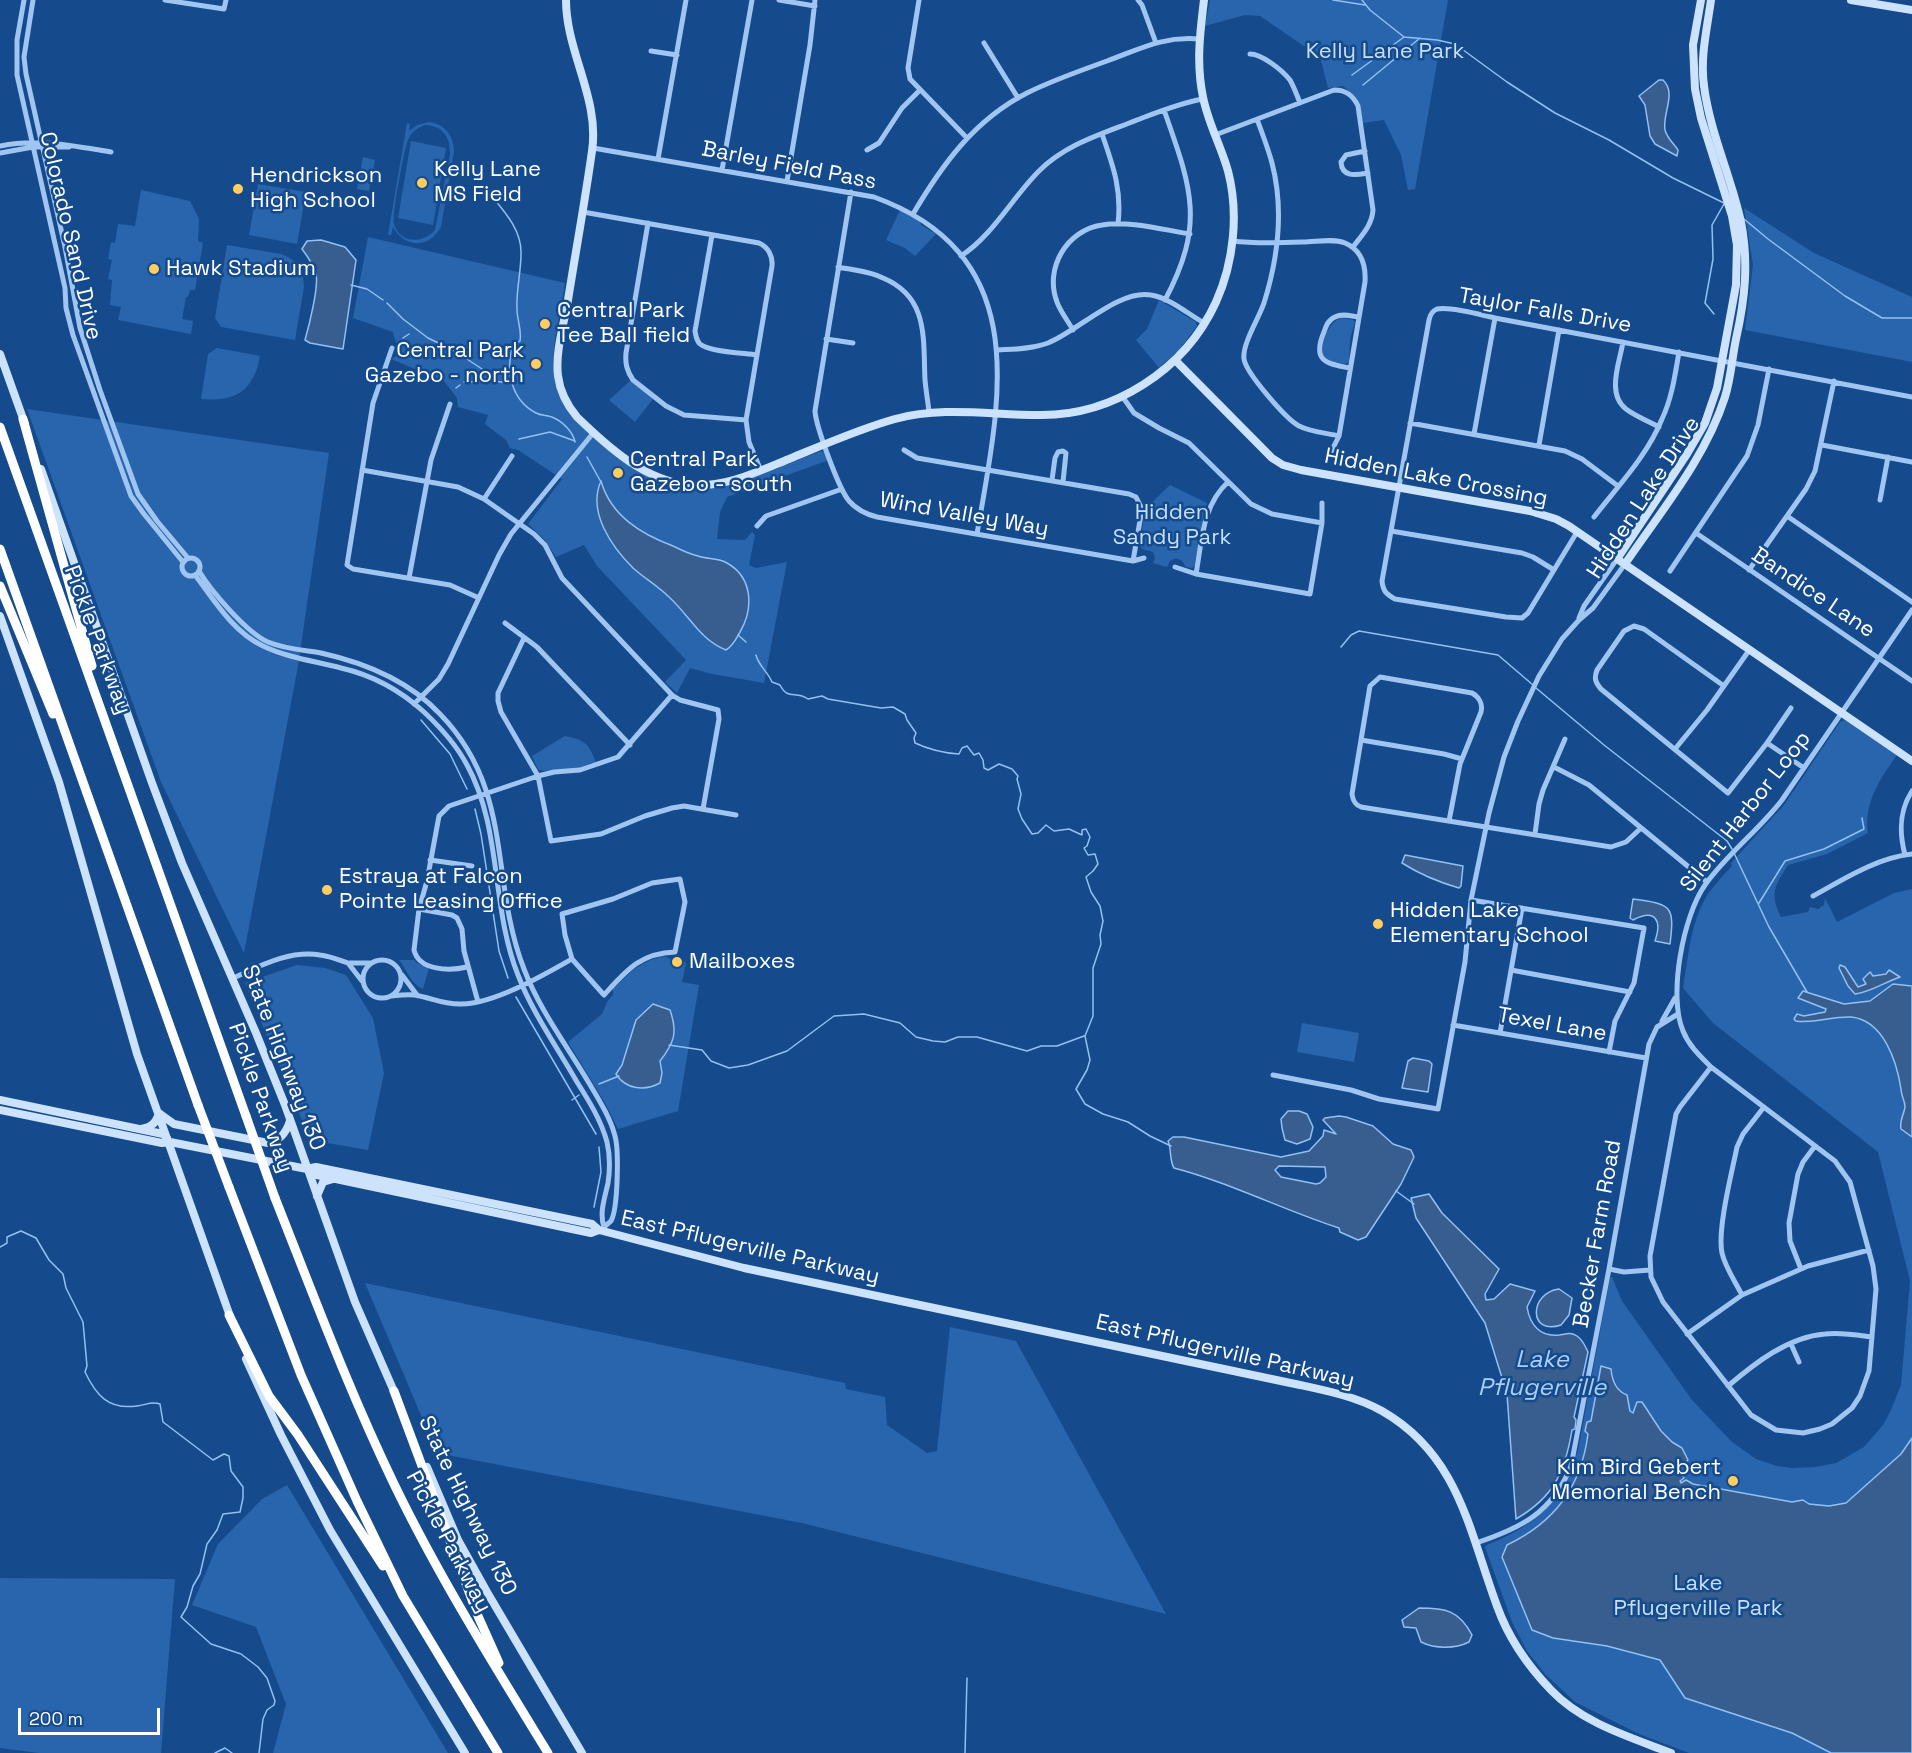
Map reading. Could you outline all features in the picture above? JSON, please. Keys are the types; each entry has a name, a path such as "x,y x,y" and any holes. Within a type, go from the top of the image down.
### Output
{"highway":[{"path":"23,419 113,744"},
{"name":"Pickle Parkway","path":"0,427 275,1198 341,1366 394,1484 444,1581 548,1753"},
{"path":"0,549 198,1105 301,1375 402,1596"},
{"path":"0,586 100,831"},
{"path":"230,1315 269,1396 298,1436 402,1596 498,1753"},
{"path":"394,1391 478,1616 514,1698"}],"street":[{"name":"Colorado Sand Drive","path":"24,0 16,57 17,75 73,335 131,496 144,514 186,560"},
{"name":"Colorado Sand Drive","path":"33,0 24,57 84,340 138,494 186,560"},
{"path":"165,0 224,9 226,0"},
{"path":"566,0 569,28 593,119 593,148 560,344 558,374 561,389 569,407 577,417 639,468 678,483 706,485 718,484 761,471 891,420 929,412 952,410 1038,416 1072,413 1093,408 1142,386 1175,360 1204,323 1216,302 1227,268 1232,241 1234,215 1231,187 1203,99 1199,72 1199,39 1204,0"},
{"path":"658,159 686,0"},
{"path":"722,170 752,0"},
{"path":"779,0 815,3 787,181"},
{"path":"919,0 908,68 910,79 967,138"},
{"path":"1138,0 1156,43"},
{"name":"Hidden Lake Drive","path":"1701,0 1693,45 1694,74 1701,118 1718,158"},
{"name":"Hidden Lake Drive","path":"1273,1076 1351,1090 1379,1100 1438,1109 1468,940 1471,900 1486,826 1499,774 1525,706 1539,676 1562,639 1593,608 1707,442 1726,394 1746,289 1745,256 1718,158 1704,84 1703,52 1711,0"},
{"path":"1851,0 1912,10"},
{"path":"913,214 934,178 967,138 985,121 1018,98 1048,83 1156,43 1180,38 1199,39"},
{"path":"984,43 1018,98"},
{"path":"651,51 677,55"},
{"path":"1250,54 1254,53 1269,62 1288,78 1300,102"},
{"path":"867,150 879,143 898,114 920,90"},
{"path":"1215,135 1335,90 1341,90 1352,96 1358,106 1373,210 1372,219 1353,247"},
{"path":"961,256 976,244 1038,172 1071,147 1164,110 1203,99"},
{"path":"1164,110 1188,183 1191,207 1190,234 1183,264 1165,300"},
{"path":"1257,119 1272,163 1276,186 1277,243 1263,306 1245,349 1245,362 1254,378 1291,421 1309,430 1339,436"},
{"path":"1102,134 1116,173 1119,190 1118,224"},
{"path":"0,153 33,144"},
{"path":"0,146 33,144 73,146 111,152"},
{"name":"Barley Field Pass","path":"593,148 852,192 882,200 913,214 944,238 961,256 983,293 994,325 998,350 995,413 977,534"},
{"path":"1365,151 1346,155 1341,162 1341,167 1348,174 1368,173"},
{"name":"Wind Valley Way","path":"852,192 815,411 815,419 847,498 866,514 1133,561 1144,558"},
{"path":"583,212 759,243 767,248 772,257 772,266 746,420 750,442 761,471"},
{"path":"648,223 626,353 625,362 629,374 633,380 666,406 684,415 746,420"},
{"path":"1073,330 1057,302 1053,280 1058,259 1064,248 1080,233 1102,225 1118,224 1190,234"},
{"name":"Hidden Lake Drive","path":"1579,620 1584,606 1696,440 1712,407 1736,285 1738,226"},
{"path":"712,235 695,331 697,340 709,348 757,355"},
{"path":"1232,241 1253,243 1336,241 1353,247 1363,261 1366,272 1359,317 1339,436 1331,452"},
{"path":"838,267 885,278 901,290 917,309 924,328 929,412"},
{"path":"998,350 1045,344 1073,330 1120,300 1141,294 1154,295 1165,300 1204,323"},
{"name":"Taylor Falls Drive","path":"1577,532 1528,613 1518,619 1395,599 1383,589 1382,581 1398,488 1431,314 1437,309 1447,309 1912,397"},
{"path":"1350,368 1325,362 1319,352 1319,344 1332,318 1344,315 1359,317"},
{"path":"1474,434 1495,318"},
{"path":"1539,445 1559,330"},
{"path":"73,335 84,340"},
{"path":"826,339 853,343"},
{"path":"1623,342 1615,387 1618,399 1626,410 1659,427"},
{"path":"392,348 373,403 347,565 353,569 450,585 479,598"},
{"path":"1594,517 1646,450 1659,427 1670,399 1679,352"},
{"name":"State Highway 130","path":"0,354 182,863 233,978 290,1121 355,1302 458,1540 582,1753"},
{"name":"Hidden Lake Crossing","path":"1175,360 1257,445 1283,465 1536,512 1556,519 1912,761"},
{"path":"1670,571 1747,456 1758,425 1769,369"},
{"path":"1749,570 1811,479 1822,445 1834,381"},
{"path":"1122,396 1134,413 1189,442 1228,482 1260,510 1322,523"},
{"path":"409,578 431,460 450,404"},
{"path":"1410,423 1565,451 1578,456 1618,486"},
{"path":"414,704 439,679 448,664 499,555 519,524 594,432"},
{"path":"1822,445 1912,462"},
{"path":"904,450 917,458 1052,480 1136,497 1142,509 1133,561"},
{"path":"1052,480 1055,458 1058,452 1063,451 1067,459 1063,482"},
{"path":"484,499 512,456"},
{"path":"1881,500 1888,458"},
{"path":"362,470 458,487 484,499 534,534 545,545 562,578 672,695 680,700 718,710 719,719 703,808"},
{"path":"1196,573 1206,513 1217,491 1228,482"},
{"path":"757,526 766,516 842,489"},
{"path":"1175,567 1310,594 1322,523 1322,503"},
{"path":"1786,516 1912,602"},
{"path":"1391,531 1522,554 1533,557 1554,570"},
{"name":"Bandice Lane","path":"1696,533 1912,681"},
{"path":"197,573 189,576 184,573 182,567 186,560 194,558 199,562 197,573 227,616 242,633 293,650 347,659 375,669 422,697 442,715 465,745 480,772 494,816 517,950 529,981 599,1099 615,1136 618,1152 617,1182 612,1220 602,1230"},
{"name":"Silent Harbor Loop","path":"1711,1067 1676,1114 1650,1256 1650,1270 1654,1286 1687,1334 1751,1415 1776,1430 1803,1432 1820,1429 1844,1416 1860,1396 1869,1371 1876,1289 1869,1250 1850,1182 1841,1167 1711,1067 1688,1042 1678,1014 1676,996 1688,923 1695,902 1707,882 1772,813 1912,610"},
{"path":"0,616 59,782 137,1054 248,1363 281,1435 330,1530 465,1753"},
{"path":"505,623 548,658 630,745"},
{"path":"1724,686 1644,629 1634,626 1624,631 1597,670 1596,683 1728,793 1791,708"},
{"path":"252,635 262,646 306,661 339,667 387,686 414,704 454,745 469,768 480,795 487,824 507,942 522,984 603,1129 609,1159 608,1180 601,1218 602,1230"},
{"path":"524,638 500,684 498,701 501,712 538,776 551,841 601,834 645,816 684,806 736,815"},
{"path":"1675,749 1750,649"},
{"path":"1449,821 1456,779 1482,708 1479,699 1472,693 1380,677 1370,686 1352,794 1357,806 1449,821 1486,826 1611,847 1626,842 1641,828"},
{"path":"467,967 446,970 421,963 414,950 419,909 428,881 430,860 442,810 538,776 580,770 618,757 672,695"},
{"path":"1535,834 1539,804 1565,739"},
{"path":"1361,740 1462,759"},
{"path":"1767,743 1804,768"},
{"path":"1554,767 1589,785 1707,882"},
{"path":"1905,855 1901,834 1901,816 1912,790"},
{"path":"1813,896 1873,865 1912,854"},
{"path":"430,860 472,866"},
{"path":"680,879 685,902 675,952 660,952 638,962 604,995 572,959 562,914 613,899 652,883 680,879"},
{"path":"1471,900 1644,928 1634,983 1615,1021 1609,1052"},
{"path":"1500,1033 1522,908"},
{"path":"419,909 457,918 462,929 467,967 478,1002"},
{"path":"233,978 279,958 300,955 320,955 348,963 372,963 384,960 395,964 417,995"},
{"path":"348,963 373,996 380,998 417,995 440,1003 464,1005 498,996 572,959"},
{"path":"363,983 364,971 372,963"},
{"path":"1511,970 1630,992"},
{"path":"392,996 400,986 401,974"},
{"name":"Becker Farm Road","path":"1476,1544 1529,1521 1548,1504 1567,1476 1574,1457 1649,1044 1676,996"},
{"path":"1657,1027 1678,1014"},
{"name":"Texel Lane","path":"1453,1025 1646,1058"},
{"name":"East Pflugerville Parkway","path":"0,1100 163,1134 170,1142"},
{"path":"1742,1295 1725,1263 1721,1236 1737,1147 1743,1134 1764,1107"},
{"path":"38,1118 39,1109"},
{"name":"East Pflugerville Parkway","path":"0,1110 162,1143 170,1142 307,1169 316,1175 591,1233 602,1230"},
{"path":"159,1113 174,1124 267,1143 285,1134 290,1121"},
{"path":"138,1129 152,1125 159,1113"},
{"path":"1801,1269 1790,1241 1789,1223 1798,1174 1803,1162 1815,1146"},
{"name":"East Pflugerville Parkway","path":"307,1169 316,1167 592,1224 602,1230 744,1268 1344,1395 1366,1403 1390,1416 1432,1453 1457,1491 1497,1608 1520,1653 1552,1691 1580,1713 1598,1723 1671,1753"},
{"path":"316,1196 323,1182 334,1178"},
{"path":"435,1200 454,1199 490,1207 499,1204"},
{"path":"1687,1334 1742,1295 1801,1269 1869,1250"},
{"path":"1609,1269 1624,1272 1650,1270"},
{"path":"1728,1386 1766,1356 1816,1335 1828,1333 1872,1337"},
{"path":"1791,1344 1798,1362"}],"green space":[{"name":"Kelly Lane Park","path":"1210,0 1448,0 1415,189 1408,190 1401,155 1384,120 1363,123 1358,101 1353,94 1343,86 1328,88 1320,57 1260,16 1245,15 1205,26"},
{"path":"429,122 440,125 448,132 454,152 441,227 430,239 417,243 403,239 393,227 391,235 388,235 407,123 410,124 409,131 417,125","holes":["431,126 441,130 447,137 450,154 435,230 424,238 412,240 401,235 394,224 399,182 409,137 419,127"]},
{"name":"Kelly Lane MS Field","path":"411,141 446,148 433,225 398,218"},
{"path":"363,157 375,160 369,191 357,189"},
{"path":"258,184 306,192 297,244 249,235"},
{"name":"Hawk Stadium","path":"141,190 190,201 199,219 198,241 203,243 195,290 190,290 186,297 182,319 193,321 191,334 118,320 121,307 110,305 112,280 108,279 112,260 108,259 111,242 115,243 118,224 135,226"},
{"path":"1744,208 1814,253 1912,297 1912,362 1745,330 1753,265"},
{"path":"900,210 920,221 921,225 936,234 915,256 905,248 886,240"},
{"path":"368,237 565,283 553,363 558,393 580,425 594,438 625,463 653,478 679,486 704,488 730,484 821,451 825,453 829,460 727,497 720,512 717,539 745,540 752,532 755,535 749,565 756,568 787,562 764,683 690,668 677,693 665,682 686,660 597,566 584,545 556,557 545,540 528,524 562,479 518,450 510,448 506,440 485,424 488,415 458,407 457,398 444,381 391,359 398,355 400,348 393,332 353,318"},
{"path":"227,245 281,254 299,266 303,275 304,287 295,340 221,327 215,318"},
{"path":"1159,300 1196,322 1197,326 1179,350 1159,368 1136,340 1147,329"},
{"path":"1341,318 1355,322 1350,339 1349,362 1345,364 1327,359 1321,350 1330,327"},
{"path":"217,348 260,356 257,368 248,386 241,392 224,398 201,399 208,354"},
{"path":"631,380 653,399 635,422 609,400"},
{"path":"27,409 329,453 298,666 244,953 161,782"},
{"name":"Hidden Sandy Park","path":"1170,485 1207,503 1195,565 1192,568 1186,567 1176,558 1170,561 1167,567 1153,563 1155,558 1153,552 1142,549 1139,545 1146,508"},
{"name":"Lake Pflugerville Park","path":"1845,720 1897,755 1879,782 1871,801 1867,822 1868,833 1827,854 1788,865 1777,884 1775,902 1781,917 1808,912 1810,907 1818,909 1824,905 1825,898 1837,922 1894,893 1912,889 1912,1753 1689,1753 1639,1734 1575,1702 1545,1674 1527,1651 1512,1622 1485,1547 1533,1520 1545,1510 1565,1484 1578,1450 1612,1277 1622,1301 1692,1400 1732,1442 1756,1459 1792,1468 1836,1463 1864,1447 1883,1425 1891,1410 1901,1385 1910,1281 1878,1152 1713,1023 1683,988 1693,931 1705,899 1732,866 1731,863 1784,805 1840,722"},
{"path":"565,736 585,744 596,763 574,769 539,770 532,756"},
{"path":"664,956 673,960 680,958 686,963 682,982 699,985 678,1111 618,1129 568,1042 602,1014 613,995 613,989 634,969 650,960"},
{"path":"399,960 414,960 429,968 423,989 412,980"},
{"path":"297,965 325,968 346,975 373,1018 384,1073 368,1150 310,1140 245,983"},
{"path":"1302,1023 1359,1033 1354,1062 1297,1052"},
{"path":"365,1283 845,1383 846,1389 885,1397 887,1425 927,1453 937,1451 950,1327 1016,1341 1166,1614 802,1523 437,1453"},
{"path":"287,1485 448,1753 273,1753 286,1704 256,1627 192,1605 218,1544 262,1499"},
{"path":"0,1578 175,1579 161,1753 39,1753 0,1748"}],"water":[{"path":"1659,80 1663,80 1669,91 1665,130 1678,150 1677,156 1655,144 1650,136 1645,105 1639,96"},
{"path":"321,240 345,247 356,260 343,349 305,340 317,280 314,267 302,249 307,241"},
{"path":"601,481 612,504 620,514 639,529 688,553 722,561 741,575 748,593 748,613 740,632 726,650 702,634 669,597 633,568 617,550 599,517 597,493"},
{"path":"1405,855 1463,866 1461,886 1459,888 1451,886 1416,871 1402,863"},
{"path":"1633,899 1663,905 1668,909 1672,921 1670,944 1655,941 1658,928 1652,916 1647,915 1633,920 1630,918"},
{"path":"1840,965 1845,967 1858,987 1866,984 1863,979 1870,972 1873,976 1886,974 1889,970 1900,977 1855,994 1848,986 1839,968"},
{"path":"1893,984 1912,986 1912,1137 1901,1129 1905,1105 1896,1067 1887,1044 1872,1026 1851,1017 1809,1022 1794,1019 1797,1014 1804,1016 1825,1012 1826,1009 1798,998 1803,991 1844,1004 1870,1001"},
{"path":"653,1004 670,1010 674,1025 673,1037 669,1049 660,1061 662,1073 660,1083 636,1088 625,1083 616,1074 622,1065 636,1020"},
{"path":"1413,1058 1429,1061 1432,1064 1428,1092 1402,1088 1408,1061"},
{"path":"1288,1111 1307,1114 1313,1127 1310,1139 1297,1144 1285,1140 1281,1119"},
{"path":"1346,1117 1373,1126 1393,1144 1411,1150 1414,1157 1401,1184 1366,1237 1358,1240 1340,1232 1339,1228 1216,1181 1174,1168 1172,1165 1168,1141 1173,1137 1184,1137 1281,1157 1309,1151 1323,1136 1324,1130 1336,1134 1323,1120","holes":["1279,1166 1325,1167 1326,1177 1316,1184 1281,1177 1275,1170"]},
{"name":"Lake Pflugerville","path":"1429,1194 1442,1213 1499,1269 1485,1294 1486,1300 1494,1299 1510,1284 1535,1291 1527,1307 1533,1324 1546,1334 1575,1335 1582,1341 1588,1352 1574,1417 1575,1429 1572,1430 1561,1471 1556,1482 1540,1502 1516,1519 1507,1394 1485,1323 1416,1218 1411,1198"},
{"path":"1559,1289 1572,1298 1569,1315 1561,1325 1550,1327 1543,1325 1536,1313 1538,1305 1549,1292"},
{"name":"Lake Pflugerville","path":"1601,1366 1611,1369 1615,1385 1627,1395 1630,1411 1633,1413 1637,1402 1642,1402 1661,1431 1682,1448 1688,1460 1679,1469 1684,1478 1680,1481 1681,1483 1686,1480 1693,1484 1792,1502 1803,1500 1809,1504 1829,1506 1846,1503 1901,1454 1912,1438 1912,1753 1831,1753 1792,1733 1685,1698 1660,1660 1607,1646 1553,1638 1532,1630 1502,1557 1507,1545 1524,1536 1552,1514 1572,1486 1584,1453 1588,1434 1585,1431 1587,1422 1591,1421"},
{"path":"1419,1608 1444,1610 1456,1615 1472,1635 1469,1642 1445,1647 1421,1642 1416,1628 1404,1627 1402,1620"}],"waterway":[{"path":"1333,0 1365,5"},
{"path":"1362,0 1370,10 1404,37 1455,44 1555,113 1609,140 1673,178 1724,203"},
{"path":"1352,75 1404,37"},
{"path":"1363,85 1420,38"},
{"path":"490,194 511,221 521,245 517,302 520,341 513,345 511,355 512,384 528,407 536,413 561,422 570,431 575,442"},
{"path":"1714,314 1705,303 1713,259 1712,225 1724,204"},
{"path":"1744,219 1845,296 1882,318 1912,318"},
{"path":"351,285 367,289 383,300"},
{"path":"387,303 428,338 455,351 482,369 493,381 510,383"},
{"path":"403,338 409,334"},
{"path":"464,382 493,381"},
{"path":"456,388 460,385"},
{"path":"519,439 550,432 575,441"},
{"path":"587,457 601,482"},
{"path":"1341,647 1351,635 1359,631 1498,655 1533,685"},
{"path":"738,635 746,642"},
{"path":"756,655 772,682 780,685 786,693 804,696 808,699 822,696 881,708 893,707 905,714 916,733 915,743 937,751 959,754 962,748 967,746 974,755 979,753 984,768 988,770 999,764 1012,769 1018,776 1021,794 1018,809 1032,834 1038,833 1046,825 1054,831 1069,829 1082,835 1082,830 1086,829 1090,837 1084,848 1088,855 1095,854 1098,864 1086,877 1091,892 1100,906 1103,921 1101,944 1093,968 1093,1016 1085,1036 1090,1060 1076,1089 1085,1104 1103,1114 1128,1122 1171,1146"},
{"path":"1536,688 1604,745 1727,841 1732,849"},
{"path":"421,720 450,754 467,789"},
{"path":"475,809 499,951 508,978"},
{"path":"1759,903 1785,861 1824,849 1864,829 1862,818"},
{"path":"1734,853 1769,927 1807,992"},
{"path":"516,997 596,1134"},
{"path":"669,1045 702,1050 711,1061 729,1068 748,1065 787,1051 834,1016 864,1014 900,1023 916,1037 933,1041 945,1042 958,1037 977,1037 1027,1051 1041,1046 1057,1046 1084,1036"},
{"path":"599,1084 619,1076"},
{"path":"572,1100 579,1095"},
{"path":"594,1207 601,1172 599,1147"},
{"path":"1396,1191 1414,1204"},
{"path":"0,1247 7,1243 7,1237 21,1231 36,1238 49,1260 63,1274 66,1288 83,1322 87,1366 85,1372 94,1388 104,1399 118,1406 127,1407 151,1403 160,1404 163,1422 213,1460 224,1454 229,1456 231,1471 243,1487 240,1512 223,1514 217,1530 207,1544 200,1574 181,1617 211,1644 241,1654 258,1667 267,1678 275,1701 263,1719 259,1753"},
{"path":"965,1753 967,1678"},
{"path":"215,1753 225,1748 232,1753"}],"place":[{"name":"Kelly Lane MS Field","path":"422,183"},
{"name":"Hendrickson High School","path":"238,189"},
{"name":"Hawk Stadium","path":"154,269"},
{"name":"Central Park Tee Ball field","path":"545,324"},
{"name":"Central Park Gazebo - north","path":"536,364"},
{"name":"Central Park Gazebo - south","path":"618,473"},
{"name":"Estraya at Falcon Pointe Leasing Office","path":"327,890"},
{"name":"Hidden Lake Elementary School","path":"1378,924"},
{"name":"Mailboxes","path":"677,962"},
{"name":"Kim Bird Gebert Memorial Bench","path":"1733,1481"}]}
